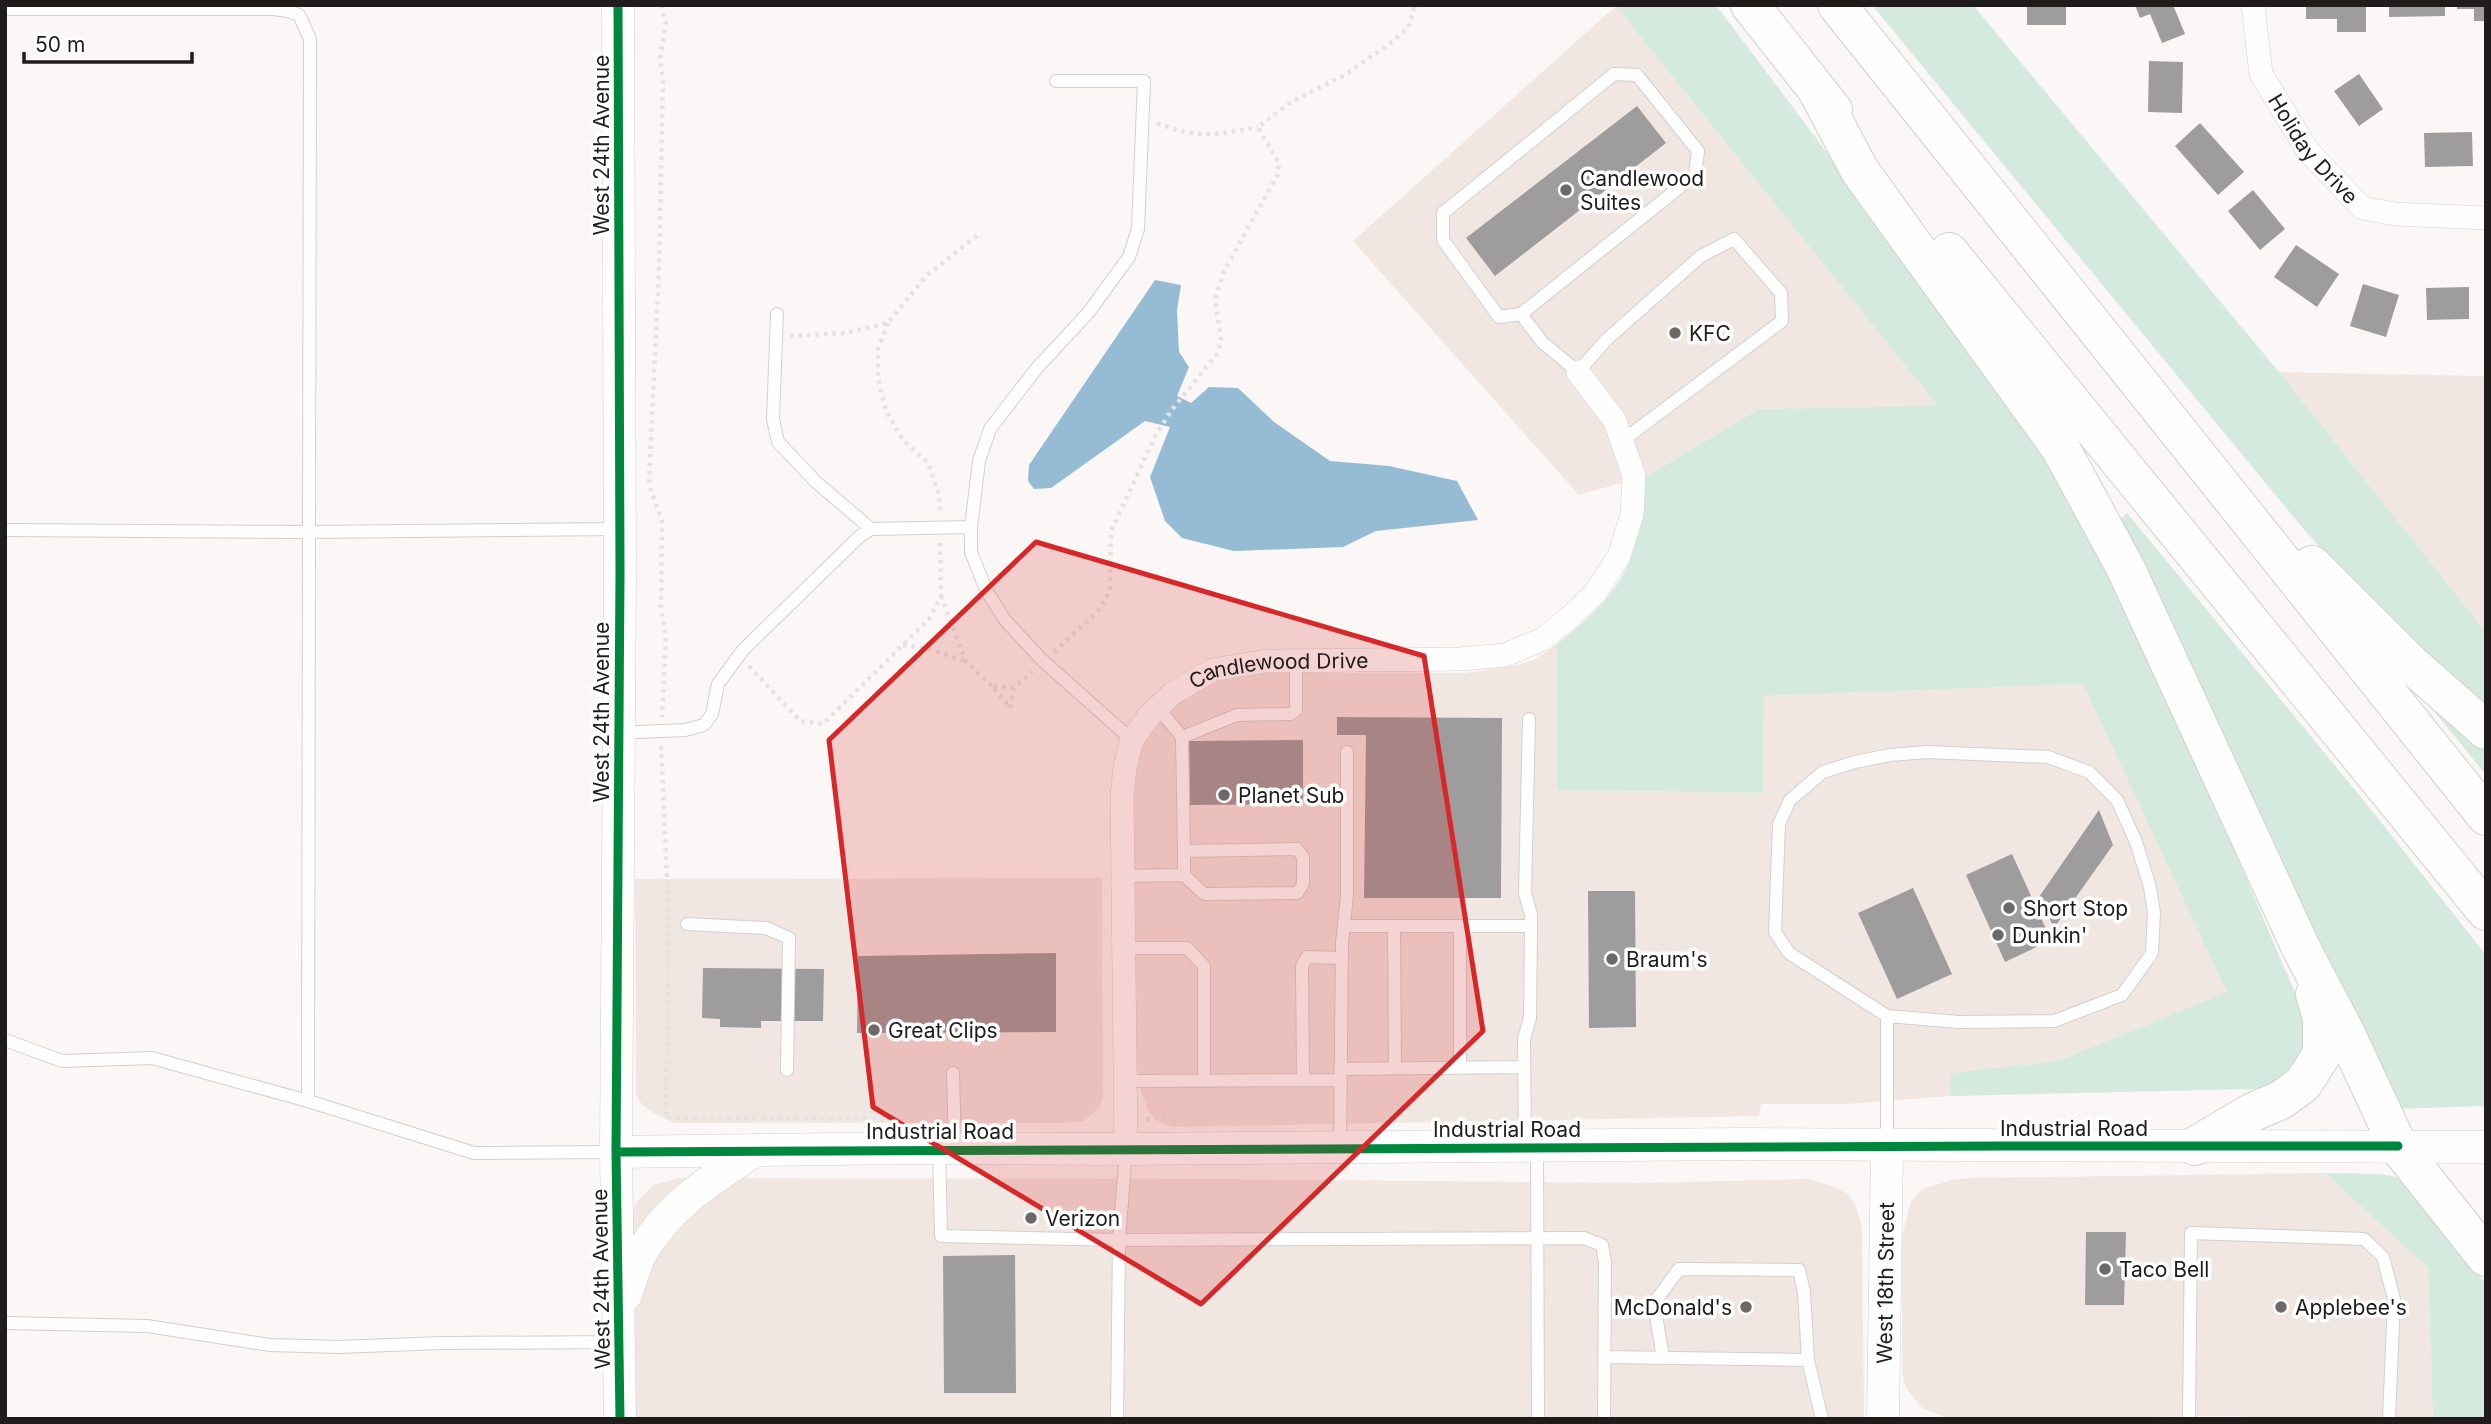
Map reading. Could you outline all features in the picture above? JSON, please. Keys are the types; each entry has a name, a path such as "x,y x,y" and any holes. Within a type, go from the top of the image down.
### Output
{"highway":[{"path":"1750,5 2486,911"},
{"path":"1837,5 2486,816"},
{"path":"1817,90 1860,171 2061,449 2126,569 2301,948 2346,1034 2398,1146 2486,1257"},
{"path":"2229,495 2291,543 2411,664 2486,730"},
{"path":"2195,1146 2253,1112 2281,1100 2303,1084 2322,1054 2322,1018 2301,948"}],"street":[{"name":"West 24th Avenue","path":"618,5 620,529 616,1152 620,1419"},
{"name":"Holiday Drive","path":"2253,5 2261,74 2308,151 2362,208 2395,214 2486,218"},
{"name":"Candlewood Drive","path":"1126,1134 1122,796 1132,740 1173,693 1212,670 1296,659 1460,659 1505,655 1543,639 1569,618 1596,592 1619,556 1632,515 1633,475 1615,421 1578,372"},
{"name":"Industrial Road","path":"616,1152 756,1150 949,1138 1126,1134 1340,1148 2486,1147"},
{"name":"West 18th Street","path":"1883,1419 1887,1146"},
{"path":"620,1327 641,1254 668,1216 701,1186 756,1150"}],"lane":[{"path":"5,9 272,9 299,15 310,39 308,1101"},
{"path":"1614,74 1637,75 1698,151 1695,175 1521,314 1499,317 1443,240 1443,213 1614,74"},
{"path":"1055,81 1144,81 1138,229 1129,257 1088,313 1036,369 990,429 979,461 971,527 971,552 986,590 1006,620 1044,662 1132,740"},
{"path":"1521,314 1542,342 1578,372 1606,340 1701,256 1734,239 1781,293 1782,321 1622,442"},
{"path":"777,314 773,419 778,442 816,482 871,529"},
{"path":"618,733 685,730 704,725 712,714 718,684 739,655 860,536 871,529 971,527"},
{"path":"5,530 309,532 620,529"},
{"path":"1182,737 1237,715 1292,714 1296,710 1296,659"},
{"path":"1158,708 1182,737 1184,875"},
{"path":"1529,719 1525,893 1531,915 1530,1018 1524,1040 1524,1066 1536,1238 1538,1419"},
{"path":"1340,1148 1342,958 1348,895 1348,752"},
{"path":"1927,752 2048,757 2089,772 2117,800 2132,831 2150,887 2154,913 2152,953 2122,995 2054,1021 1959,1022 1887,1016 1789,953 1775,932 1780,824 1790,800 1823,772 1890,755 1927,752"},
{"path":"1123,876 1184,875 1204,894 1297,893 1303,884 1303,857 1297,849 1184,851"},
{"path":"687,924 766,928 789,938 788,1070"},
{"path":"1344,926 1531,926"},
{"path":"1394,926 1395,1068"},
{"path":"1460,926 1460,1066"},
{"path":"1124,948 1187,948 1204,966 1204,1081"},
{"path":"1303,1080 1302,966 1307,957 1342,958"},
{"path":"1887,1016 1887,1146"},
{"path":"5,1040 62,1061 152,1058 308,1101 474,1153 616,1152"},
{"path":"1125,1081 1303,1080 1395,1068 1524,1066"},
{"path":"953,1073 941,1236 1119,1240 1584,1238 1602,1245 1605,1262 1604,1419"},
{"path":"1117,1419 1119,1240 1126,1134"},
{"path":"2189,1419 2191,1233 2364,1239 2382,1256 2394,1298 2389,1419"},
{"path":"1663,1358 1654,1303 1679,1269 1798,1270 1804,1292 1808,1360 1822,1419"},
{"path":"5,1323 147,1326 270,1345 338,1347 442,1343 620,1327"},
{"path":"1604,1357 1808,1360"}],"path":[{"path":"661,5 666,24 660,58 663,80 659,270 649,480 662,520 661,608 666,637 661,731 669,921 666,1118 949,1138"},
{"path":"1143,117 1195,135 1258,127 1292,102 1343,76 1387,46 1408,28 1415,5"},
{"path":"902,645 929,649 966,662 992,686 1010,708 1014,688 1100,609 1110,590 1111,531 1156,435 1188,389 1218,353 1221,339 1215,300 1224,271 1278,174 1279,163 1258,127"},
{"path":"966,662 940,596 939,495 928,463 903,440 886,411 878,379 878,349 888,323 926,276 979,234"},
{"path":"776,337 845,333 888,323"},
{"path":"739,655 800,721 823,724 929,619 940,596"},
{"path":"992,686 1014,688"},
{"path":"1126,1134 1166,1118"}],"highlighted area":[{"path":"1036,542 1424,656 1483,1031 1201,1304 873,1107 829,740"}],"shaded area":[{"path":"1616,6 1939,407 1759,409 1649,475 1579,495 1353,241"},
{"path":"2279,372 2486,376 2486,632"},
{"path":"1557,644 1557,790 1763,793 1764,696 2083,684 2228,992 2058,1061 1952,1073 1950,1096 1847,1104 1761,1104 1759,1116 1173,1127 1160,1122 1149,1113 1140,1089 1137,1065 1130,792 1136,759 1149,732 1169,706 1194,690 1224,677 1252,673 1465,673 1517,665 1536,659"},
{"path":"1102,878 1103,1097 1100,1107 1084,1121 674,1123 642,1105 636,1094 635,879"},
{"path":"2325,1173 2428,1268 2433,1419 2267,1419 2238,1416 1948,1419 1922,1408 1906,1388 1902,1372 1902,1237 1911,1201 1922,1189 1951,1180 1970,1178"},
{"path":"680,1178 1638,1183 1808,1179 1838,1188 1849,1195 1856,1207 1862,1228 1864,1419 631,1419 632,1216 636,1203 653,1185"}],"green space":[{"path":"1615,5 1716,5 2014,402 2057,475 2134,625 2204,779 2303,1011 2307,1029 2300,1062 2269,1087 1950,1096 1951,1073 2058,1061 2227,992 2083,684 1764,696 1763,793 1557,790 1557,644 1596,610 1617,585 1625,570 1638,530 1641,477 1649,475 1759,409 1938,406"},
{"path":"1872,5 1973,5 2279,372 2486,632 2486,708 2335,565"},
{"path":"2127,513 2369,807 2486,955 2486,1106 2391,1109 2116,523"},
{"path":"2425,700 2486,741 2486,775"},
{"path":"2325,1173 2381,1174 2400,1178 2486,1284 2486,1419 2433,1419 2428,1268"}],"water":[{"path":"1155,280 1181,285 1177,310 1179,352 1189,367 1177,396 1191,403 1209,387 1238,388 1274,422 1330,461 1389,466 1457,481 1478,520 1376,531 1343,547 1234,551 1182,538 1165,521 1150,477 1170,427 1145,421 1051,488 1034,489 1028,481 1029,465"}],"building":[{"path":"2027,5 2066,5 2066,25 2027,25"},
{"path":"2135,5 2173,5 2185,34 2162,43 2150,14 2140,18"},
{"path":"2306,5 2366,5 2366,32 2337,32 2337,19 2306,19"},
{"path":"2389,5 2445,5 2445,16 2389,17"},
{"path":"2457,5 2486,5 2486,21 2474,21 2474,9 2457,9"},
{"path":"2149,61 2183,62 2182,113 2148,112"},
{"path":"2359,74 2383,109 2359,126 2334,91"},
{"name":"Candlewood Suites","path":"1637,106 1666,143 1495,276 1466,238"},
{"path":"2200,123 2244,172 2218,195 2175,146"},
{"path":"2472,132 2473,166 2425,167 2424,133"},
{"path":"2253,190 2285,229 2260,250 2228,211"},
{"path":"2296,245 2339,274 2317,307 2274,277"},
{"path":"2363,284 2399,295 2386,337 2350,326"},
{"path":"2469,287 2469,319 2427,320 2426,288"},
{"path":"1337,717 1502,718 1501,898 1364,898 1366,735 1337,735"},
{"path":"1303,740 1303,804 1190,805 1189,741"},
{"path":"2099,810 2113,845 2054,928 2039,897"},
{"name":"Short Stop","path":"2012,854 2051,940 2005,962 1966,875"},
{"path":"1913,888 1952,974 1897,999 1858,913"},
{"name":"Braum's","path":"1588,891 1635,891 1636,1027 1589,1028"},
{"path":"1056,953 1056,1032 857,1033 858,956"},
{"path":"703,968 824,969 823,1021 761,1021 761,1028 720,1027 720,1019 702,1018"},
{"name":"Taco Bell","path":"2086,1232 2126,1232 2124,1305 2085,1305"},
{"path":"1015,1255 1016,1393 944,1393 943,1256"}],"cycle path":[{"path":"618,5 620,574 616,1152 620,1419"},
{"path":"616,1152 1284,1147 2398,1146"}],"place":[{"name":"Candlewood Suites","path":"1566,190"},
{"name":"KFC","path":"1675,333"},
{"name":"Planet Sub","path":"1224,795"},
{"name":"Short Stop","path":"2009,908"},
{"name":"Dunkin'","path":"1998,935"},
{"name":"Braum's","path":"1612,959"},
{"name":"Great Clips","path":"874,1030"},
{"name":"Verizon","path":"1031,1218"},
{"name":"Taco Bell","path":"2105,1269"},
{"name":"McDonald's","path":"1746,1307"},
{"name":"Applebee's","path":"2281,1307"}]}
